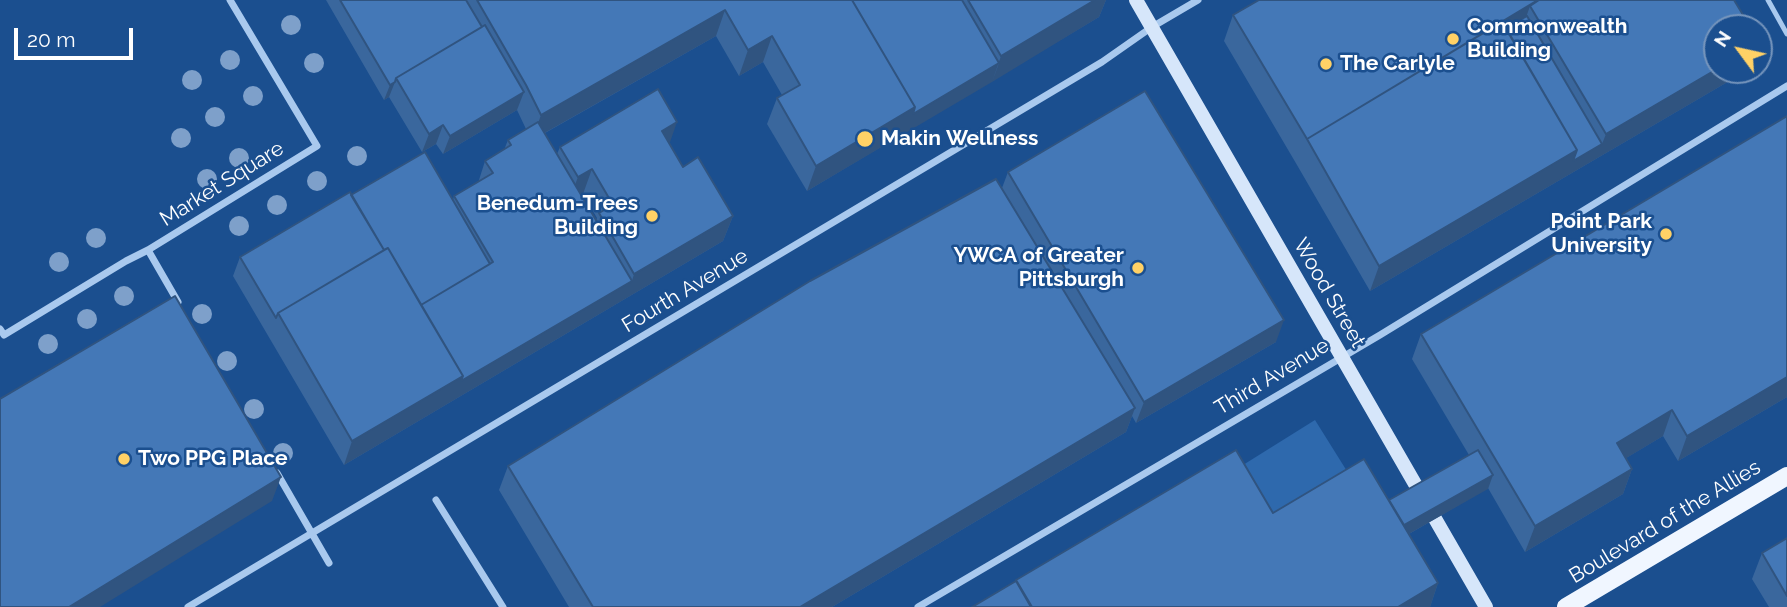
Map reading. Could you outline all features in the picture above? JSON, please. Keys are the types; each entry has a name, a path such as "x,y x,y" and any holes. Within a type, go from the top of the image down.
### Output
{"main road":[{"name":"Wood Street","path":"1136,0 1486,607"},
{"name":"Boulevard of the Allies","path":"1566,607 1787,476"}],"street":[{"name":"Market Square","path":"0,329 4,335 317,146 230,0"},
{"name":"Fourth Avenue","path":"188,607 1090,69 1198,0"},
{"name":"Third Avenue","path":"918,607 1340,356 1380,335 1787,86"},
{"path":"148,250 181,306"},
{"path":"270,462 329,563"},
{"path":"436,500 503,607"}],"lane":[{"path":"1768,0 1787,34"}],"shaded area":[{"path":"1315,420 1355,484 1264,538 1227,475"}],"building":[{"path":"340,0 466,0 482,27 396,78 390,85"},
{"path":"477,0 852,0 915,107 816,166 777,98 800,85 772,36 748,50 725,10 541,115"},
{"path":"852,0 962,0 999,63 913,114 915,107"},
{"path":"968,0 1095,0 1001,56"},
{"name":"The Carlyle","path":"1259,0 1538,0 1307,139 1233,15"},
{"path":"1539,0 1734,0 1742,14 1703,14 1703,77 1606,134 1530,6"},
{"path":"1527,16 1602,144 1573,161 1577,150 1506,28"},
{"path":"1502,22 1577,150 1379,266 1307,139"},
{"path":"485,25 524,92 450,136 443,125 429,134 396,78"},
{"name":"Benedum-Trees Building","path":"658,89 677,122 662,131 683,167 698,157 733,216 634,274 599,213 613,205 592,169 578,177 560,147"},
{"name":"YWCA of Greater Pittsburgh","path":"1145,91 1284,320 1144,402 1008,172"},
{"path":"1787,116 1787,377 1687,436 1672,410 1617,443 1632,469 1535,526 1421,334"},
{"path":"538,122 632,281 461,381 463,376 421,305 493,262 454,196 493,173 485,161 511,145 508,140"},
{"path":"425,152 490,264 421,305 388,248 384,250 351,195"},
{"path":"996,179 1135,408 800,607 593,607 508,466 810,281"},
{"path":"350,192 384,250 278,313 276,318 240,257"},
{"path":"388,248 463,376 352,441 278,313"},
{"name":"Two PPG Place","path":"175,296 281,477 69,607 0,607 0,399"},
{"path":"1236,450 1273,513 1364,459 1438,583 1398,607 1032,607 1016,580"},
{"path":"1478,450 1493,475 1404,525 1389,500"},
{"path":"1787,538 1787,596 1762,553"},
{"path":"1016,581 1031,607 972,607"}],"place":[{"name":"Commonwealth Building","path":"1453,39"},
{"name":"The Carlyle","path":"1326,64"},
{"name":"Makin Wellness","path":"865,139"},
{"name":"Benedum-Trees Building","path":"652,216"},
{"name":"Point Park University","path":"1666,234"},
{"name":"YWCA of Greater Pittsburgh","path":"1138,268"},
{"name":"Two PPG Place","path":"124,459"}]}
